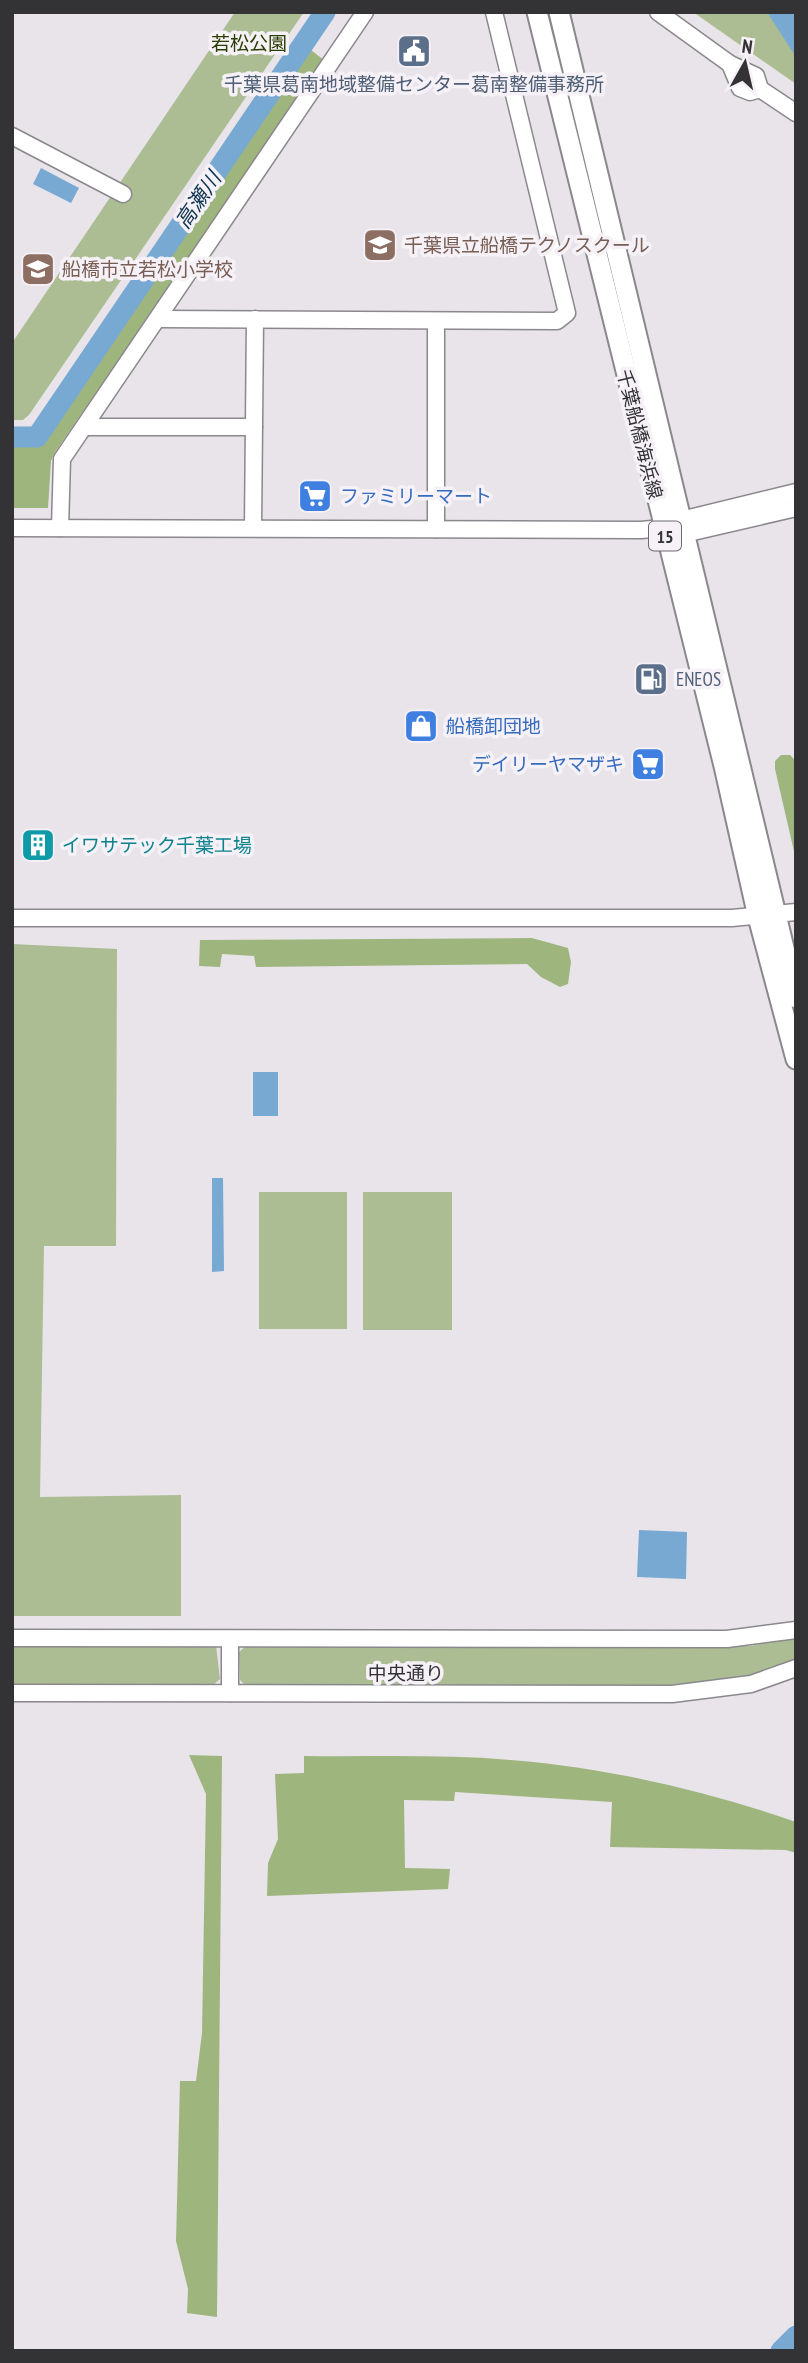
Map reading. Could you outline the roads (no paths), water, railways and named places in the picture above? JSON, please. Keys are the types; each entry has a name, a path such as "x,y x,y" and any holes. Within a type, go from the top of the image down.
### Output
{"main road":[{"name":"千葉船橋海浜線","path":"537,12 676,527"},
{"name":"千葉船橋海浜線","path":"559,12 676,527 724,766 766,916 796,1059"},
{"name":"千葉船橋海浜線","path":"766,916 796,998"}],"street":[{"path":"60,528 62,459 365,12"},
{"path":"158,319 557,321 568,313 494,12"},
{"path":"658,12 730,64 757,76 760,89 796,113"},
{"path":"12,136 123,194"},
{"path":"253,528 254,319"},
{"path":"436,321 436,529"},
{"path":"86,427 254,428"},
{"path":"676,527 796,492"},
{"path":"12,528 676,527 796,509"},
{"path":"12,918 766,916 796,912"},
{"name":"中央通り","path":"12,1638 727,1639 796,1630"},
{"path":"230,1639 230,1693"},
{"name":"中央通り","path":"12,1693 672,1694 751,1684 796,1668"}],"water":[{"path":"767,12 796,12 796,57"},
{"path":"41,168 79,188 71,203 33,184"},
{"path":"253,1072 278,1072 278,1116 253,1116"},
{"path":"212,1178 223,1178 224,1271 212,1272"},
{"path":"639,1530 687,1532 686,1579 637,1577"}],"waterway":[{"name":"高瀬川","path":"12,437 37,437 325,12"},
{"path":"781,2351 796,2336"}],"place":[{"name":"千葉県葛南地域整備センター葛南整備事務所","path":"414,51"},
{"name":"千葉県立船橋テクノスクール","path":"380,245"},
{"name":"船橋市立若松小学校","path":"38,269"},
{"name":"ファミリーマート","path":"315,496"},
{"name":"ENEOS","path":"651,679"},
{"name":"船橋卸団地","path":"421,726"},
{"name":"デイリーヤマザキ","path":"648,764"},
{"name":"イワサテック千葉工場","path":"38,845"}],"park label":[{"name":"若松公園","path":"249,43"}]}
